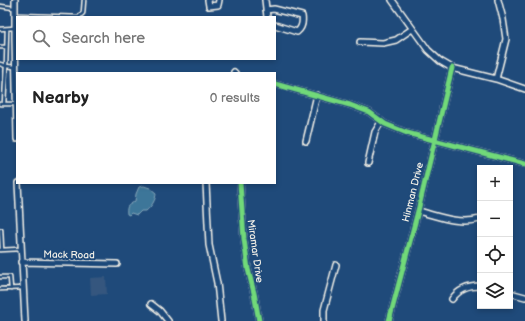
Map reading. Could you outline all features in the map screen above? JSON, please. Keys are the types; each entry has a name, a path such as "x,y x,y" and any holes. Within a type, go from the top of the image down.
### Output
{"street":[{"path":"15,0 14,28 16,104"},
{"path":"208,0 209,6 216,6 218,5 219,0"},
{"path":"265,0 267,16"},
{"path":"392,0 428,50 440,61 452,68 496,79 525,89"},
{"path":"496,79 506,39 498,0"},
{"path":"266,10 274,9 302,16 303,21 297,32 276,25"},
{"path":"360,42 383,43 396,40 412,29"},
{"name":"Hinman Drive","path":"389,321 418,211 452,68"},
{"path":"276,84 318,95 369,112 381,122 407,132 525,164"},
{"path":"306,141 318,95"},
{"path":"368,163 375,132 381,122"},
{"path":"18,184 20,249 25,321"},
{"path":"206,184 209,245 217,283 221,321"},
{"name":"Miramar Drive","path":"240,184 248,269 259,321"},
{"path":"418,211 465,222 477,220"},
{"name":"Mack Road","path":"21,262 117,264"},
{"path":"324,321 324,310 336,265"},
{"path":"452,299 457,292 462,289 477,286"},
{"path":"513,294 525,298"},
{"path":"151,304 160,310 168,321"}],"lane":[{"path":"80,16 83,13 84,0"},
{"path":"0,6 15,8"},
{"path":"15,15 47,16"},
{"path":"0,29 14,28"},
{"path":"4,104 7,29"},
{"path":"0,47 6,47"},
{"path":"0,64 15,67"},
{"path":"0,104 16,104"},
{"path":"1,230 1,250 20,249"},
{"path":"0,277 10,277 11,289"},
{"path":"0,289 23,288"}],"shaded area":[{"path":"144,186 150,188 156,193 153,203 146,211 141,211 137,215 131,213 129,215 127,214 128,207 135,201 139,187"},
{"path":"106,277 107,294 91,295 90,278"}],"cycle path":[{"path":"389,321 418,211 452,68"},
{"path":"276,84 350,105 369,112 385,124 407,133 525,164"},
{"path":"240,184 248,269 259,321"}]}
